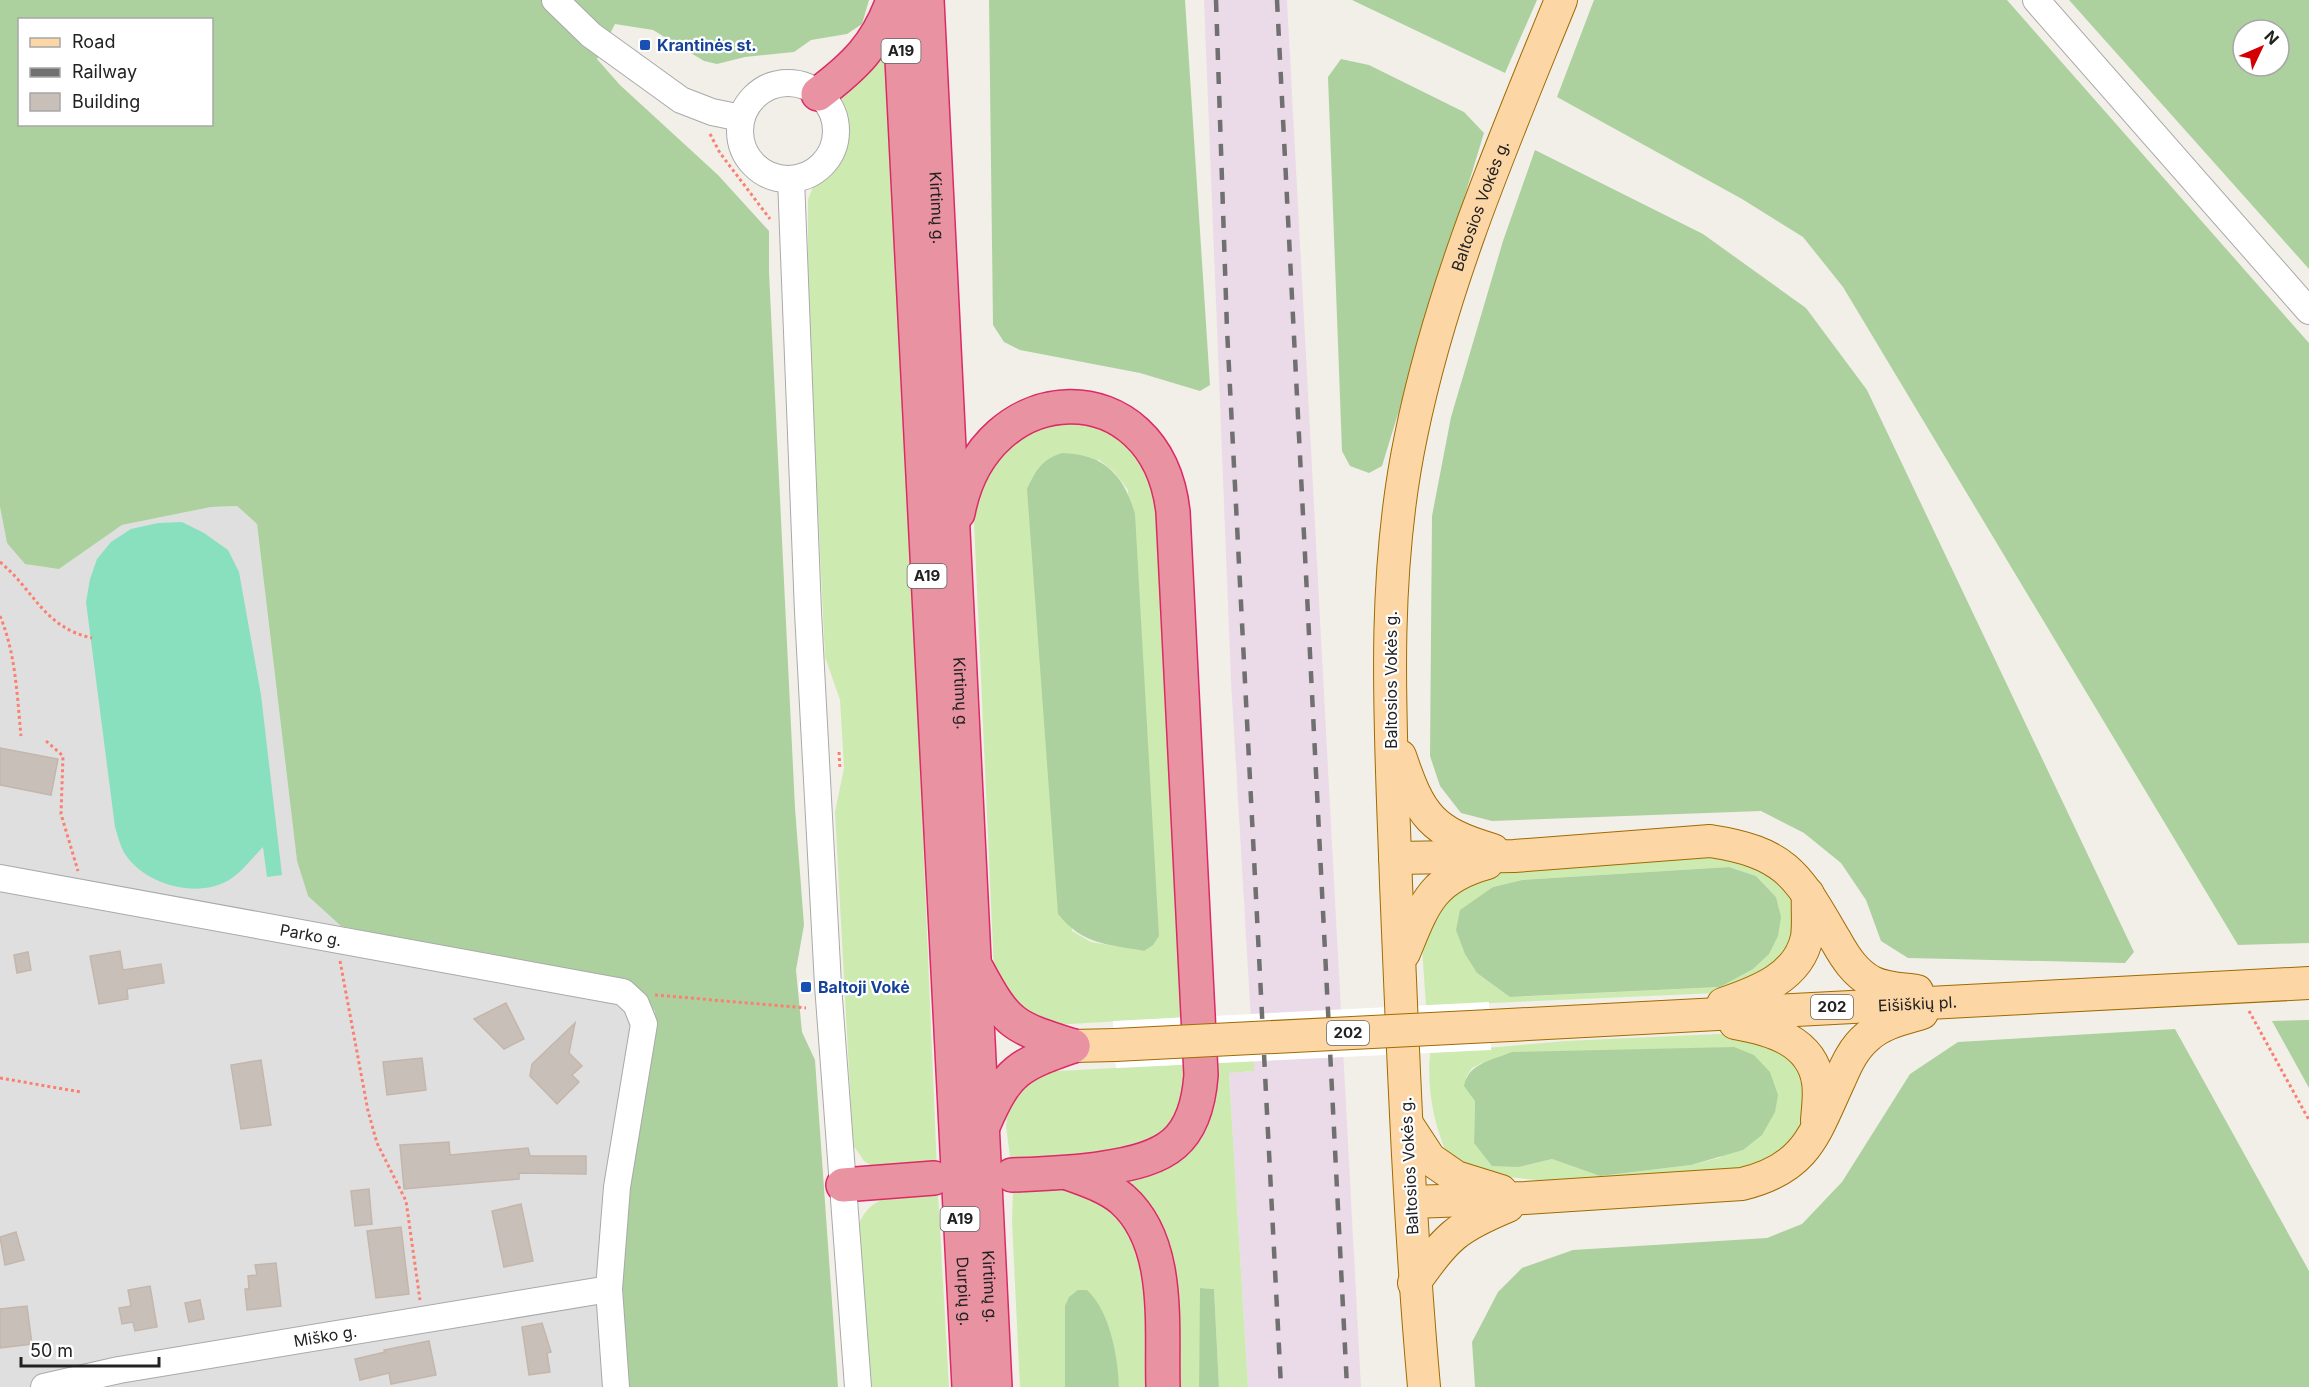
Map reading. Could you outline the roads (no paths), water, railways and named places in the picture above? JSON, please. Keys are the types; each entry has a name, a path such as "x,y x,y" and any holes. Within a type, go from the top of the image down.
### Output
{"highway":[{"path":"818,94 848,72 862,57 884,26 893,0"},
{"name":"Kirtimų g.","path":"899,0 951,1051"},
{"name":"Kirtimų g.","path":"927,0 995,1387"},
{"path":"952,544 962,491 974,466 1001,432 1020,418 1038,410 1056,406 1077,408 1120,420 1135,431 1150,447 1162,465 1170,489 1201,1075 1200,1096 1194,1116 1185,1132 1159,1154 1140,1163 1068,1173 1012,1175"},
{"path":"973,962 997,1006 1007,1018 1032,1033 1073,1046"},
{"path":"982,1129 996,1095 1012,1075 1033,1060 1073,1046"},
{"name":"Durpių g.","path":"951,1051 969,1387"},
{"path":"1068,1173 1100,1185 1120,1198 1133,1210 1152,1243 1159,1265 1163,1387"},
{"path":"843,1185 934,1178"}],"main road":[{"name":"Baltosios Vokės g.","path":"1424,1387 1414,1283 1389,724 1391,604 1395,539 1410,438 1436,333 1477,208 1562,0"},
{"path":"1389,724 1414,796 1433,824 1463,841 1514,856"},
{"path":"1395,858 1514,856 1710,841 1756,850 1773,858 1793,874 1808,894 1852,967 1872,982 1882,986 1972,1000"},
{"path":"1399,963 1424,904 1447,880 1463,869 1514,856"},
{"path":"1693,1015 1754,993 1785,974 1798,960 1807,937 1808,894"},
{"name":"Eišiškių pl.","path":"1073,1046 2309,983"},
{"path":"1412,1202 1525,1198 1742,1184 1764,1179 1784,1168 1803,1153 1850,1057 1869,1035 1881,1026 1903,1018 1972,1000"},
{"path":"1693,1015 1767,1029 1785,1036 1800,1048 1811,1063 1818,1081 1817,1126"},
{"path":"1407,1124 1430,1159 1456,1177 1525,1198"},
{"path":"1414,1283 1443,1242 1466,1223 1525,1198"}],"street":[{"path":"555,0 591,35 636,70 681,100 712,112 741,118"},
{"path":"2036,0 2309,310"},
{"path":"781,83 806,86 818,94 832,112 836,130 833,148 824,163 809,174 791,179 771,176 750,162 742,146 739,132 741,118 749,102 764,89 781,83"},
{"path":"791,179 808,612 829,1002 858,1387"},
{"name":"Parko g.","path":"0,878 623,992 636,1004 644,1024 617,1187 609,1289"},
{"path":"609,1289 616,1387"},
{"name":"Miško g.","path":"44,1387 119,1370 609,1289"}],"railway":[{"path":"1216,0 1227,329 1281,1387"},
{"path":"1277,0 1347,1387"}],"place":[{"name":"Krantinės st.","path":"645,45"},
{"name":"Baltoji Vokė","path":"806,987"}]}
